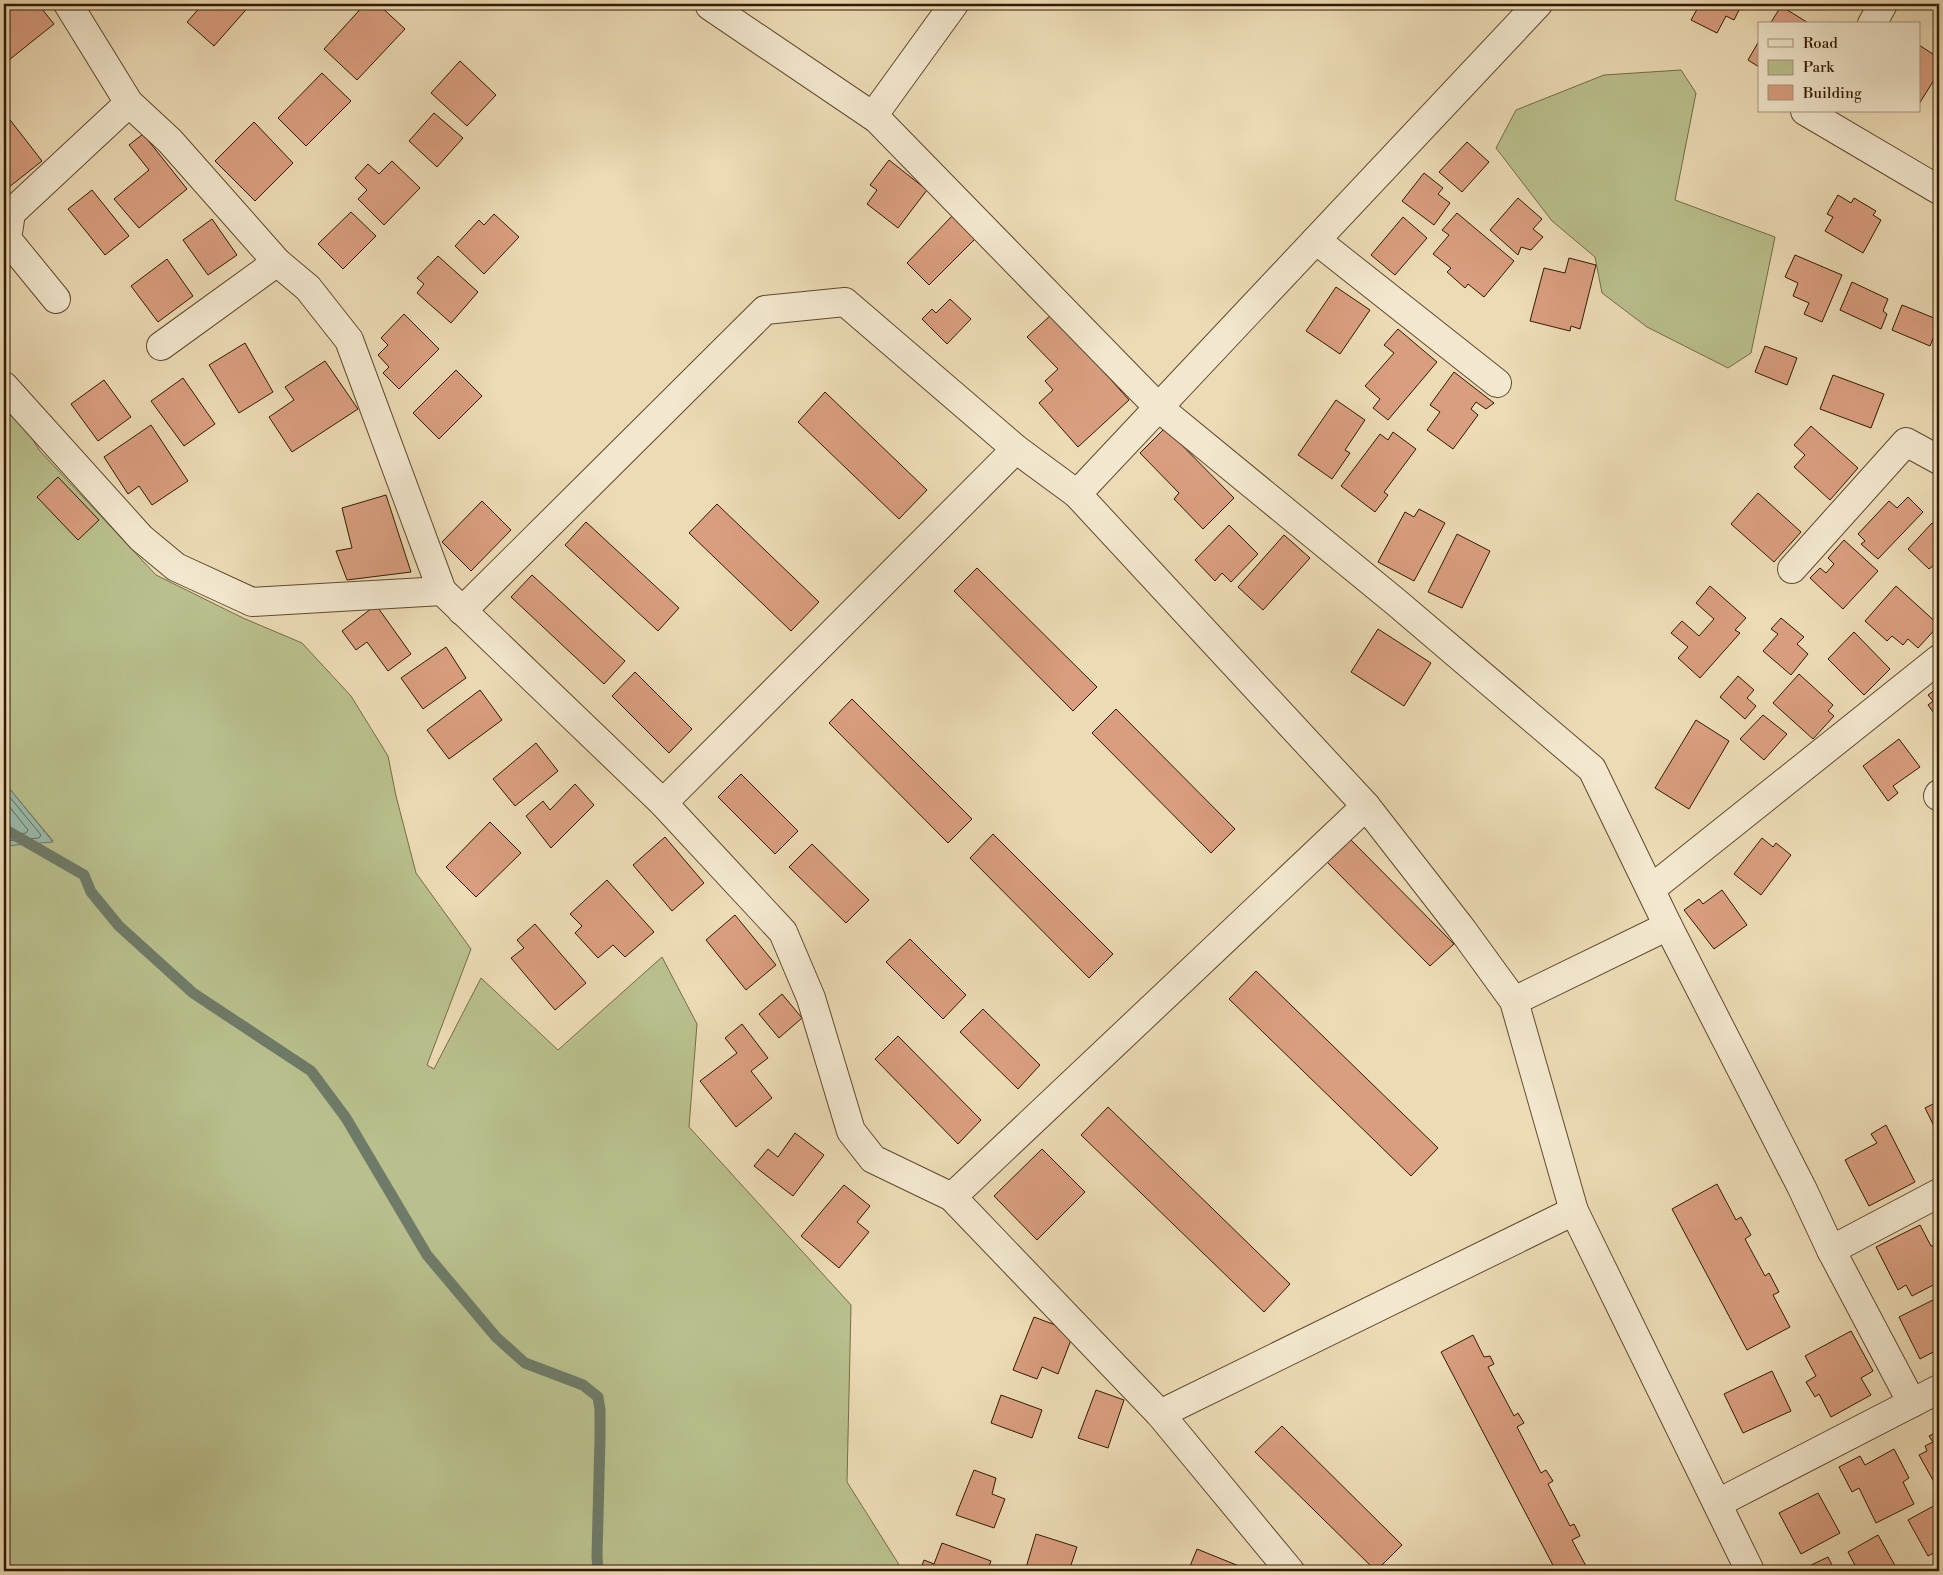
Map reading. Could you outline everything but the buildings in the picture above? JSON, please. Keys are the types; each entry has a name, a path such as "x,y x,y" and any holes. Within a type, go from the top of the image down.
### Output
{"street":[{"path":"68,4 129,103 170,141 277,262 308,288 349,340 442,591 663,803 783,932 811,998 851,1131 873,1159 952,1197 1160,1414 1290,1571"},
{"path":"710,4 710,6 873,116 1158,407 1397,603 1592,769 1668,926 1802,1188 1830,1250 1912,1403"},
{"path":"873,116 954,4"},
{"path":"1076,494 1538,4"},
{"path":"1873,22 1883,4"},
{"path":"56,299 7,239 11,213 129,103"},
{"path":"1814,113 1939,190"},
{"path":"1316,240 1497,383"},
{"path":"161,346 277,262"},
{"path":"462,611 765,310 845,302 1016,449 1076,494 1366,806 1461,928 1514,1001 1574,1211 1750,1571"},
{"path":"4,386 141,538 176,567 252,602 442,591"},
{"path":"1792,569 1906,442 1939,460"},
{"path":"663,803 1016,449"},
{"path":"1651,889 1939,659"},
{"path":"952,1197 1366,806"},
{"path":"1514,1001 1668,926"},
{"path":"1830,1250 1939,1194"},
{"path":"1160,1414 1574,1211"},
{"path":"1718,1503 1939,1388"}],"green space":[{"path":"1681,70 1696,93 1675,200 1775,237 1751,353 1728,368 1647,327 1602,293 1595,257 1552,221 1496,148 1516,110 1604,75"},
{"path":"4,395 40,451 156,575 243,618 302,643 351,696 388,756 396,796 416,873 471,949 427,1065 434,1069 481,978 558,1050 662,957 697,1024 689,1127 851,1305 847,1482 903,1571 4,1571 4,846 53,841 4,782"}],"water":[{"path":"4,782 53,842 4,846"}],"waterway":[{"path":"4,829 84,875 91,892 119,926 193,993 311,1071 346,1118 427,1255 496,1337 525,1363 583,1385 598,1397 600,1410 598,1571"}]}
